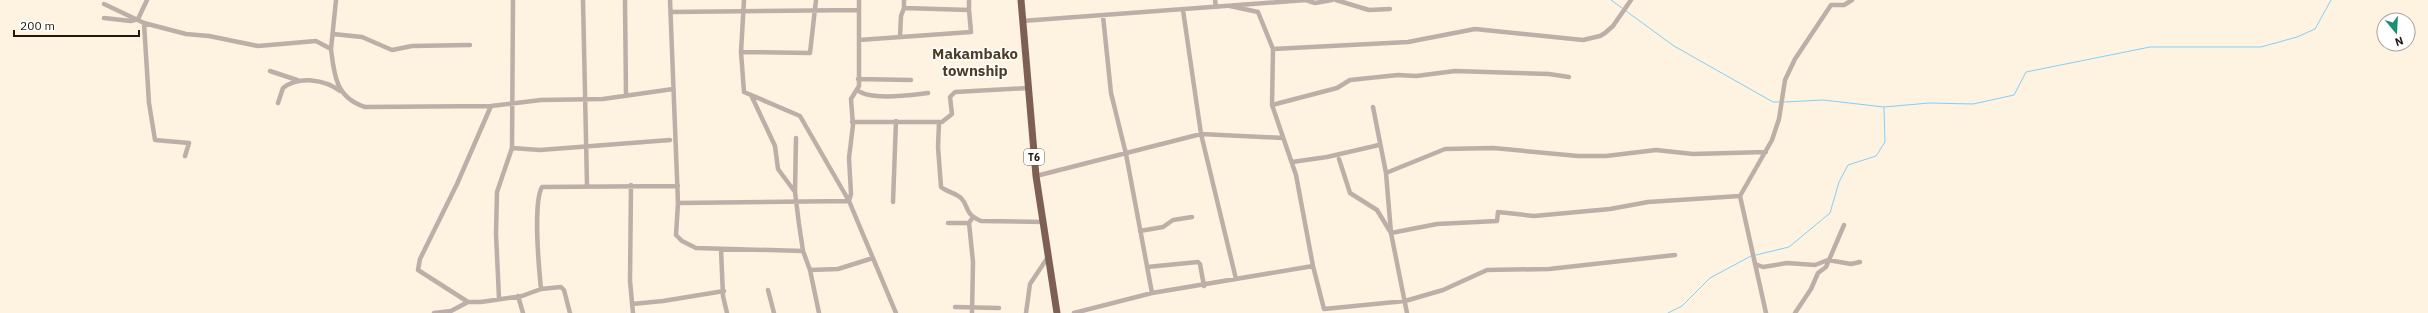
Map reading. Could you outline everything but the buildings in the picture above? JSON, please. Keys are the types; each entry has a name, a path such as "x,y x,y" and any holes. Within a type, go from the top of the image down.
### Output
{"highway":[{"name":"T6","path":"1021,0 1036,176 1057,313"}],"street":[{"path":"104,18 131,21 138,19 147,0"},
{"path":"336,0 331,49 340,91"},
{"path":"499,298 496,234 497,192 512,148 513,0"},
{"path":"583,0 587,185"},
{"path":"625,0 626,95"},
{"path":"670,0 678,186 676,235 682,242 696,248 721,250 803,251"},
{"path":"744,0 741,52 744,92 800,116 848,201 895,313"},
{"path":"741,52 810,53 816,0"},
{"path":"848,201 851,194 849,158 852,122 851,99 857,90 858,79 859,0"},
{"path":"900,36 901,16 904,8 904,0"},
{"path":"859,40 971,32 969,0"},
{"path":"1215,0 1216,7"},
{"path":"1022,21 1306,0 1315,3 1332,0"},
{"path":"1336,0 1368,10 1390,9"},
{"path":"1273,49 1408,42 1475,29 1583,40 1600,36 1605,33 1613,26 1631,0"},
{"path":"1766,313 1740,196 1766,152 1779,119 1786,80 1795,59 1831,6 1844,5 1852,0"},
{"path":"104,4 144,23 186,34 209,36 258,46 316,41 331,49"},
{"path":"1230,6 1258,12 1273,49 1272,105 1292,162 1313,266 1324,309 1405,301 1443,290 1487,270 1549,269 1676,255"},
{"path":"904,8 969,10"},
{"path":"670,12 816,9 859,10"},
{"path":"1183,10 1201,134 1236,279"},
{"path":"1103,16 1111,93 1126,154 1152,293"},
{"path":"144,23 152,131 155,140 189,143 185,156"},
{"path":"333,34 362,37 392,50 412,46 470,45"},
{"path":"270,71 298,80 330,83 357,104 365,106 491,106 603,99 673,89"},
{"path":"1272,105 1337,88 1350,80 1391,76 1416,76 1455,72 1549,74 1569,77"},
{"path":"858,79 911,80"},
{"path":"278,103 283,88 298,80"},
{"path":"852,122 939,122 952,114 950,97 955,92 1028,88"},
{"path":"857,90 865,95 881,96 928,93"},
{"path":"752,96 775,146 778,169 795,192"},
{"path":"468,302 418,270 418,266 491,106"},
{"path":"1373,107 1379,145 1386,173 1391,233 1405,301 1406,313"},
{"path":"893,202 896,121"},
{"path":"939,122 938,147 941,187 960,196 966,209 973,218 981,221 1043,222"},
{"path":"1036,176 1201,134 1283,138"},
{"path":"796,138 795,192 803,251 810,270 819,313"},
{"path":"512,148 540,150 670,140"},
{"path":"1292,162 1327,157 1379,145"},
{"path":"1386,173 1445,149 1493,148 1578,156 1606,156 1656,150 1693,154 1766,152"},
{"path":"1339,158 1350,193 1377,210 1391,233"},
{"path":"541,289 538,259 540,190 542,187 587,185 678,186"},
{"path":"631,186 633,313"},
{"path":"1391,233 1437,224 1497,221 1498,212 1534,216 1610,209 1648,202 1740,196"},
{"path":"678,202 848,201"},
{"path":"972,310 973,262 969,223 973,218"},
{"path":"1140,231 1163,227 1173,220 1192,218"},
{"path":"948,223 969,223"},
{"path":"1795,313 1811,289 1818,273 1826,267 1844,225"},
{"path":"721,250 727,313"},
{"path":"1026,313 1030,284 1048,257"},
{"path":"810,270 838,268 872,258"},
{"path":"1755,264 1763,267 1787,263 1815,265 1828,260 1851,264 1860,262"},
{"path":"1148,267 1198,262 1200,264 1204,286"},
{"path":"1074,313 1152,293 1204,286 1313,266"},
{"path":"434,313 451,310 468,302 518,296 541,289 561,287 564,290 570,313"},
{"path":"632,304 663,301 724,290"},
{"path":"768,290 774,313"},
{"path":"518,296 523,313"},
{"path":"955,307 972,310 999,308"}],"waterway":[{"path":"1611,0 1622,8"},
{"path":"1784,102 1823,100 1884,107 1929,103 1973,104 2014,95 2026,72 2150,47 2261,47 2297,37 2315,29 2331,0"},
{"path":"1626,11 1674,46 1773,102 1779,102"},
{"path":"1756,255 1789,247 1830,213 1839,182 1848,165 1876,156 1885,142 1884,108"},
{"path":"1668,313 1682,306 1710,278 1751,256"}],"district":[{"name":"Makambako township","path":"975,62"}]}
